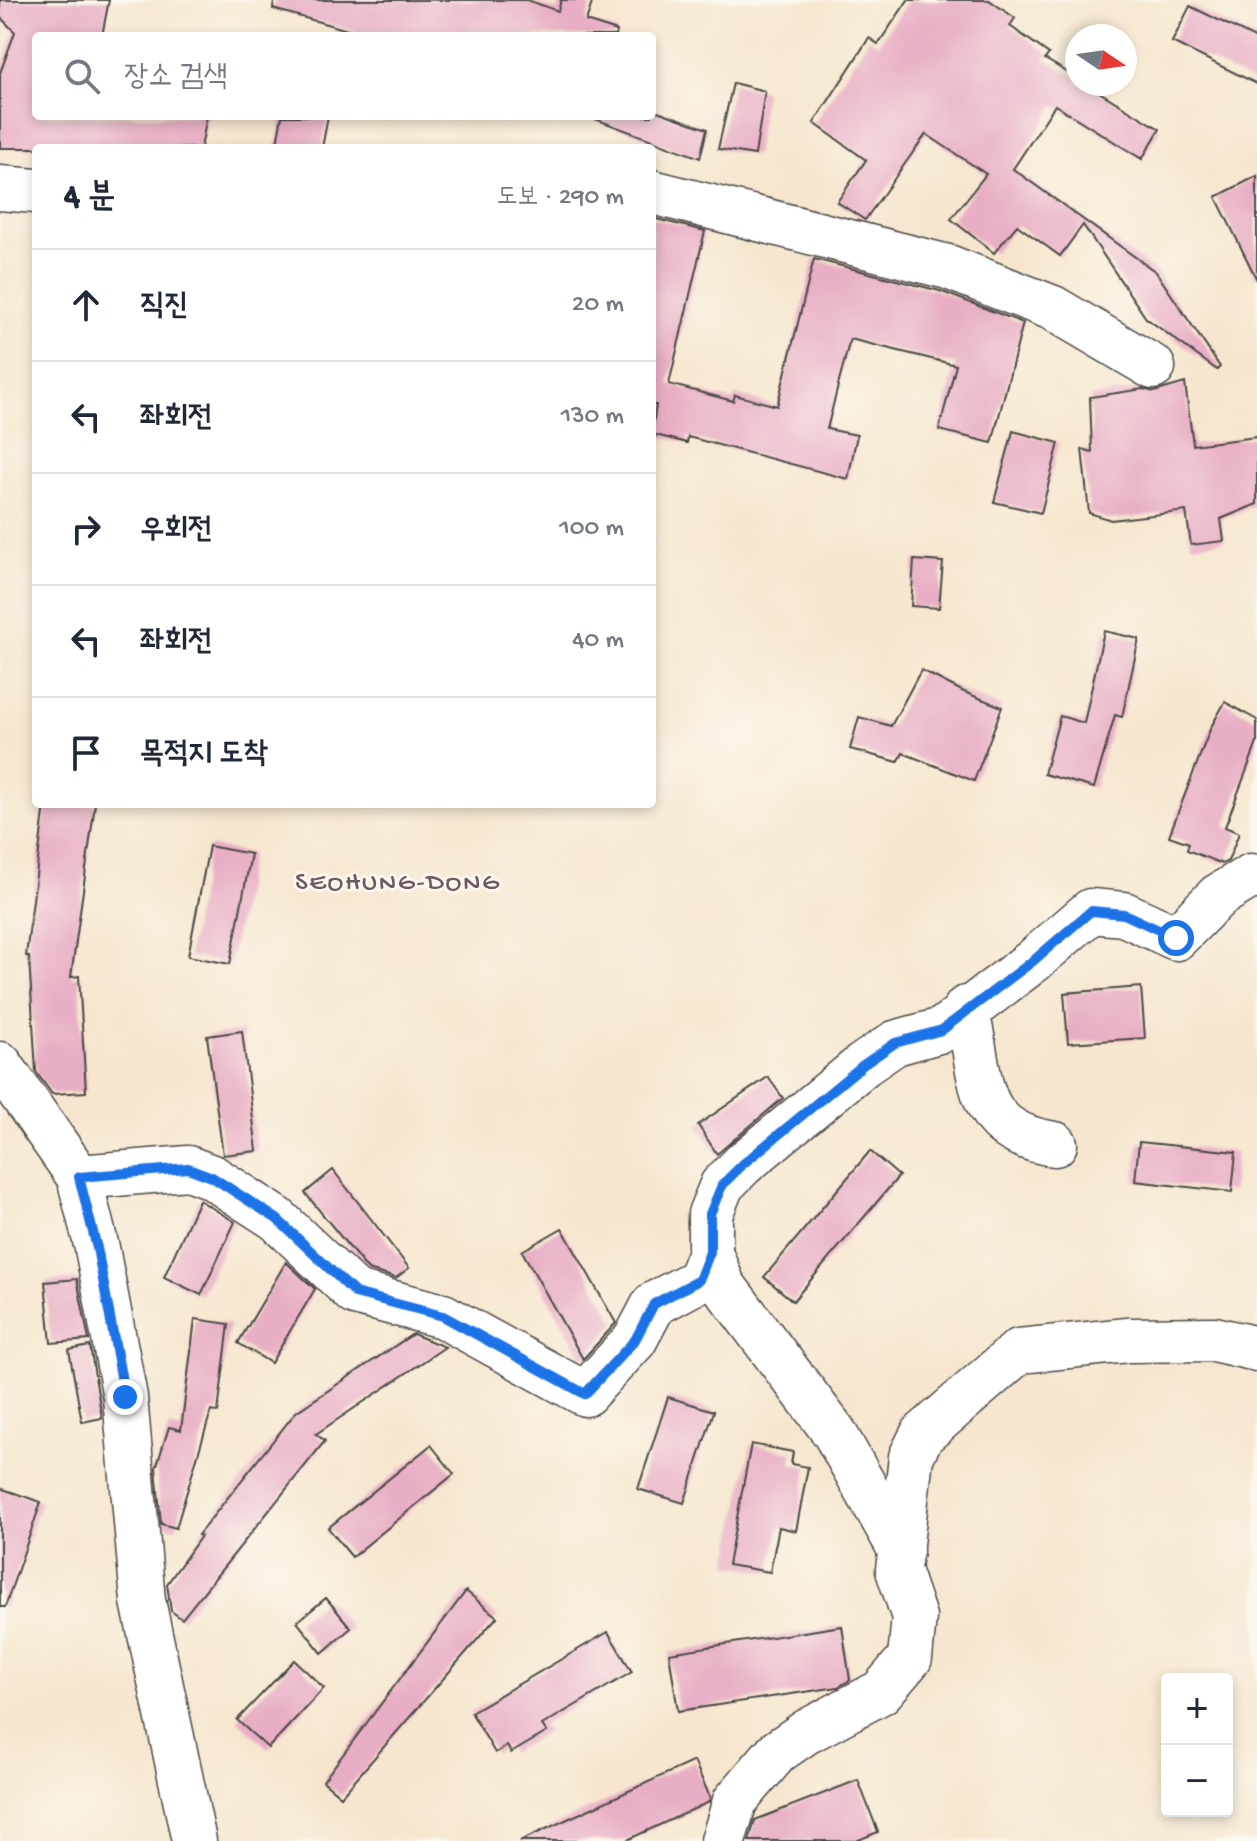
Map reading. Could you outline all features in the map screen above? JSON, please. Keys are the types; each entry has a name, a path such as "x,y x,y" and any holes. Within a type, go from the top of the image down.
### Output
{"street":[{"path":"0,188 32,191"},
{"path":"656,193 948,267 1053,308 1153,367"},
{"path":"79,1177 188,1168 212,1177 277,1219 355,1293 443,1316 585,1394 635,1340 654,1304 699,1280 710,1252 710,1214 722,1185 863,1065 895,1043 942,1030 966,1008 1033,961 1091,911 1124,914 1176,938 1218,896 1251,876 1257,877"},
{"path":"966,1008 983,1091 995,1117 1011,1133 1055,1144"},
{"path":"0,1064 79,1177 97,1248 125,1397 143,1601 194,1841"},
{"path":"710,1252 723,1285 834,1432 901,1551"},
{"path":"723,1841 735,1801 777,1752 806,1732 881,1692 910,1658 914,1617 898,1570 911,1457 922,1435 1019,1351 1142,1339 1214,1339 1257,1349"}],"building":[{"path":"0,0 109,0 103,32 32,32 32,120 206,120 202,144 32,144 32,148 0,148 0,73 15,32 0,17"},
{"path":"274,0 527,0 558,11 561,0 593,0 586,21 617,31 355,32 273,9"},
{"path":"908,0 989,0 1015,18 1010,26 1049,54 1045,59 1065,71 1065,96 1106,96 1160,129 1142,159 1055,105 1013,169 1156,272 1220,367 1217,370 1146,318 1083,225 1060,256 1017,225 994,253 951,219 986,174 926,134 865,220 837,202 866,160 814,123 869,38 878,44"},
{"path":"1190,6 1257,39 1257,84 1172,42"},
{"path":"733,83 765,91 755,155 718,149"},
{"path":"656,110 707,129 700,158 598,120 656,120"},
{"path":"281,120 327,120 323,144 277,144"},
{"path":"1257,176 1257,280 1216,197"},
{"path":"656,219 705,231 669,384 733,401 735,395 777,406 814,259 940,291 1023,323 992,443 939,430 956,365 850,339 827,429 857,435 848,479 688,437 687,443 656,435"},
{"path":"1185,383 1193,445 1257,437 1257,504 1221,519 1224,541 1191,545 1186,511 1111,520 1089,513 1082,449 1092,452 1090,397 1143,389 1154,392"},
{"path":"1013,431 1059,443 1041,513 994,502"},
{"path":"914,560 943,562 939,608 911,606"},
{"path":"1104,631 1139,639 1122,717 1115,715 1094,788 1044,774 1060,716 1084,723"},
{"path":"921,670 1002,707 974,781 903,753 898,762 850,749 859,717 891,726"},
{"path":"1225,702 1257,720 1257,743 1225,827 1239,833 1228,861 1222,864 1187,850 1189,843 1169,836 1211,727"},
{"path":"44,808 94,808 71,977 79,976 86,1092 52,1094 36,1072 29,957 26,956"},
{"path":"209,846 251,854 230,964 188,956"},
{"path":"1141,987 1145,1038 1068,1043 1064,993"},
{"path":"242,1031 257,1151 223,1155 207,1036"},
{"path":"768,1077 783,1098 717,1154 698,1125"},
{"path":"1139,1142 1236,1152 1232,1192 1135,1181"},
{"path":"870,1151 899,1176 793,1301 764,1277"},
{"path":"333,1170 409,1268 396,1278 368,1270 305,1193"},
{"path":"199,1200 235,1222 201,1295 164,1277"},
{"path":"562,1228 616,1323 583,1359 522,1251"},
{"path":"286,1262 315,1289 271,1363 238,1343"},
{"path":"77,1279 89,1340 51,1343 45,1282"},
{"path":"195,1319 229,1324 218,1412 211,1411 176,1528 161,1524 156,1468 169,1427 181,1430"},
{"path":"413,1334 445,1347 316,1434 325,1441 182,1619 171,1611 167,1584 201,1536 198,1535 296,1412"},
{"path":"90,1346 102,1418 82,1422 69,1350"},
{"path":"668,1397 714,1411 684,1503 638,1489"},
{"path":"751,1444 793,1452 791,1464 808,1467 796,1531 779,1527 770,1572 728,1565"},
{"path":"431,1445 454,1474 352,1557 328,1528"},
{"path":"0,1488 41,1502 5,1607 0,1607"},
{"path":"466,1591 497,1617 341,1796 323,1781"},
{"path":"326,1598 351,1628 322,1653 297,1622"},
{"path":"842,1626 850,1680 838,1687 678,1711 669,1653"},
{"path":"608,1632 632,1672 542,1725 547,1732 511,1753 507,1746 495,1753 471,1712"},
{"path":"294,1660 324,1688 268,1748 237,1720"},
{"path":"694,1761 710,1797 709,1802 625,1841 520,1841"},
{"path":"858,1780 878,1832 856,1841 749,1841 755,1820"}],"district":[{"name":"SEOHUNG-DONG","path":"398,880"}],"route":[{"path":"125,1397 97,1248 79,1177 188,1168 212,1177 277,1219 355,1293 443,1316 585,1394 635,1340 654,1304 678,1288 699,1280 710,1252 710,1214 722,1185 863,1065 895,1043 915,1034 942,1030 966,1008 1033,961 1091,911 1124,914 1176,938"}]}
